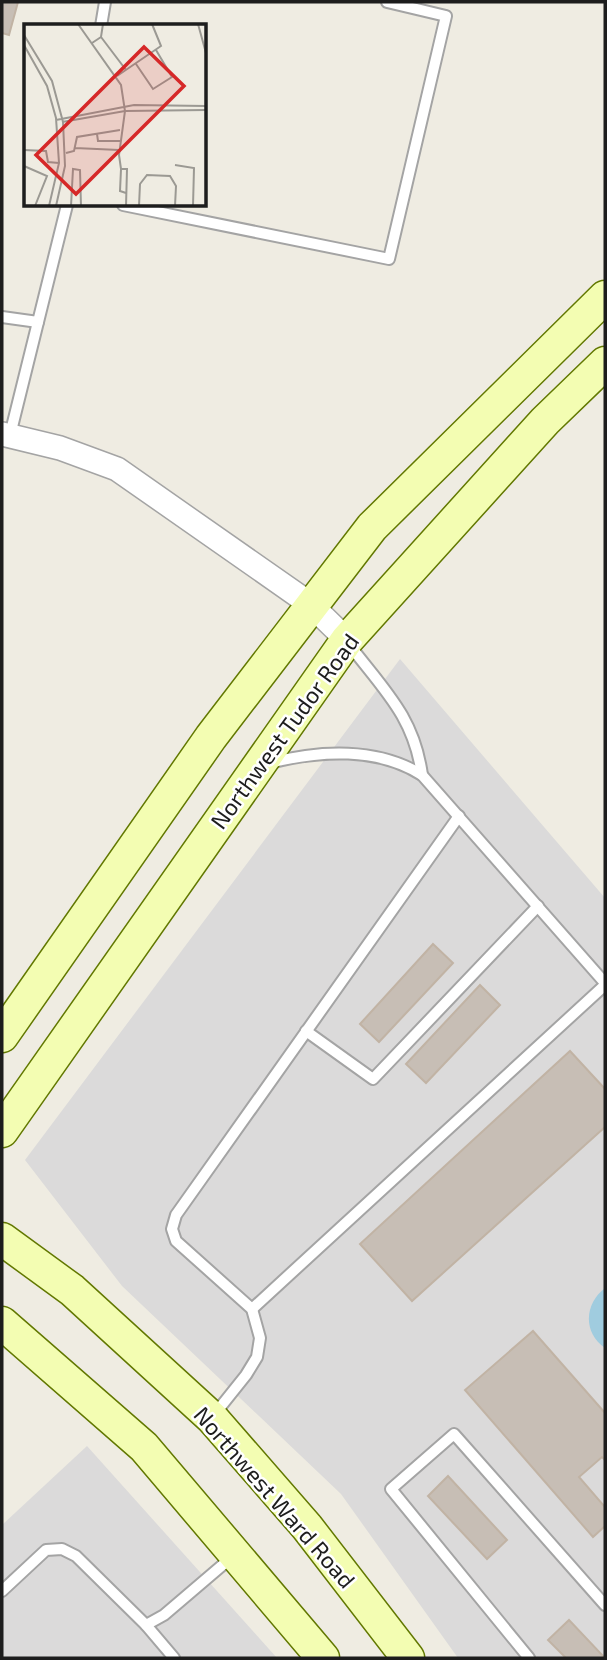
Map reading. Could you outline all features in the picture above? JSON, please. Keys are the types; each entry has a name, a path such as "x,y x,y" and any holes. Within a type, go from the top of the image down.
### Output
{"street":[{"path":"2,1036 212,737 310,604 372,527 605,298"},
{"name":"Northwest Tudor Road","path":"2,1131 347,640 545,421 605,363"},
{"path":"6,434 60,448 117,469 310,604 347,640"},
{"name":"Northwest Ward Road","path":"2,1239 72,1290 212,1418 307,1527 408,1658"},
{"path":"2,1323 144,1447 323,1658"}],"lane":[{"path":"101,24 105,2"},
{"path":"128,206 389,259 446,16 387,2"},
{"path":"6,434 67,206"},
{"path":"2,317 38,322"},
{"path":"347,640 409,723 418,747 422,775"},
{"path":"252,1309 605,984 422,775 402,762 368,755 303,757 257,766"},
{"path":"212,1418 257,1357 260,1338 252,1309 176,1241 172,1229 176,1215 459,816"},
{"path":"306,1031 373,1079 537,906"},
{"path":"529,1658 391,1489 454,1434 605,1605"},
{"path":"2,1591 46,1550 62,1549 76,1556 146,1625 174,1658"},
{"path":"146,1625 164,1615 236,1553"}],"shaded area":[{"path":"400,659 605,898 605,1658 458,1658 341,1494 122,1286 25,1160"},
{"path":"87,1446 277,1658 2,1658 2,1525"}],"water":[{"path":"605,1288 605,1348 593,1335 589,1318 593,1302"}],"building":[{"path":"2,2 18,2 9,35 2,33"},
{"path":"433,944 453,963 379,1042 360,1024"},
{"path":"480,985 500,1005 426,1083 406,1064"},
{"path":"570,1051 605,1089 605,1127 412,1301 360,1244"},
{"path":"533,1331 605,1413 605,1460 602,1457 579,1477 605,1507 605,1526 593,1537 465,1390"},
{"path":"448,1476 507,1540 487,1559 428,1496"},
{"path":"569,1620 605,1658 566,1658 548,1640"}]}
